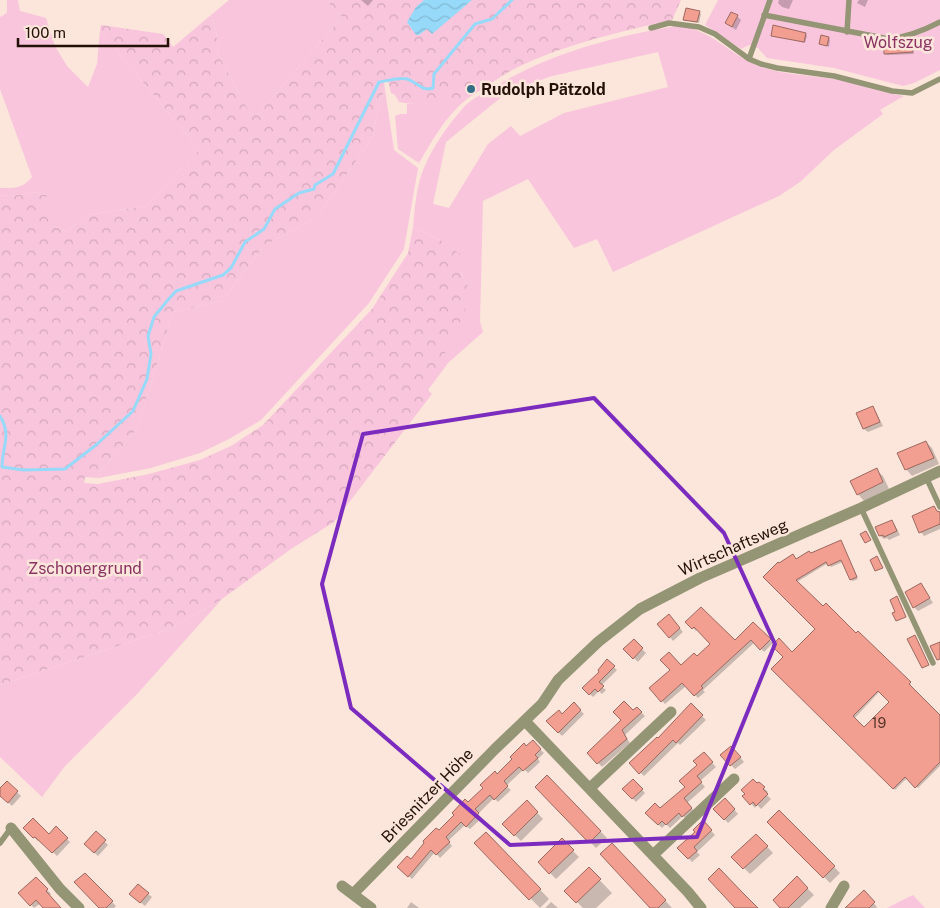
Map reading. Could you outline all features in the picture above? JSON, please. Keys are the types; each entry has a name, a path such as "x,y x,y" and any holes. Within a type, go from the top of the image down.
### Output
{"street":[{"name":"Wirtschaftsweg","path":"558,680 598,642 640,609 700,578 861,508 940,471"},
{"name":"Briesnitzer Höhe","path":"353,894 542,704 558,680"},
{"path":"590,788 671,712"},
{"path":"525,721 701,908"},
{"path":"653,855 734,779"},
{"path":"10,828 60,889 79,908"},
{"path":"342,886 371,908"},
{"path":"830,908 844,886"}],"lane":[{"path":"749,59 770,0"},
{"path":"847,32 849,0"},
{"path":"764,15 889,39 918,33 940,22"},
{"path":"651,28 669,23 699,27 715,34 749,59 761,64 834,76 877,88 912,93 940,79"},
{"path":"926,477 940,507"},
{"path":"861,508 933,662"},
{"path":"0,843 10,828"}],"highlighted area":[{"path":"594,398 724,533 775,644 697,837 510,845 351,708 322,584 363,434"}],"green space":[{"path":"7,0 18,0 20,11 46,18 55,46 67,66 88,87 97,64 100,30 199,150 146,206 87,215 67,231 53,226 43,204 46,196 40,195 38,192 10,196 0,195 0,188 18,187 25,184 32,177 0,89 0,17 7,13"},
{"path":"229,0 326,0 342,17 257,115 251,115 219,56 216,31 211,15"},
{"name":"Zschonergrund","path":"326,0 681,0 672,20 612,34 554,52 516,68 467,99 465,97 424,104 399,102 395,95 391,93 388,81 384,82 385,90 378,105 373,137 316,218 264,246 222,301 173,312 137,429 100,472 99,478 85,477 84,483 98,484 149,474 200,460 231,446 263,425 372,309 408,253 413,227 440,240 460,254 460,270 469,288 465,312 427,389 432,394 334,522 291,549 222,599 172,628 0,685 0,195 10,196 38,192 40,195 47,195 43,204 57,213 53,226 67,231 87,215 146,206 199,150 100,30 101,25 163,34 173,47 211,15 216,31 219,56 251,115 257,115 342,17"},
{"name":"Wolfszug","path":"718,0 940,0 940,70 914,83 903,86 834,68 767,58 758,48 749,45 741,49 705,25"},
{"path":"676,26 699,31 739,56 770,70 842,81 904,96 880,110 883,114 834,150 800,182 779,196 613,272 597,239 574,248 528,179 483,201 480,322 483,332 448,363 428,390 469,288 460,270 440,240 413,227 419,182 436,144 467,104 517,74 560,55 605,41","holes":["658,52 668,87 564,113 520,136 511,126 488,144 449,208 433,204 446,142 509,91 552,76"]},
{"path":"385,90 394,150 418,168 404,249 369,303 261,420 200,453 151,468 99,478 100,472 137,429 173,312 222,301 264,246 316,218 373,137 378,105"},
{"path":"466,97 467,99 459,105 440,129 419,163 398,149 395,116 407,114 407,104 430,103"},
{"path":"222,599 138,693 65,766 42,797 0,757 0,685 172,628"},
{"path":"913,895 925,908 887,908"}],"water":[{"path":"424,0 472,0 432,34 427,29 416,35 407,22 416,7"}],"building":[{"path":"686,8 700,11 697,22 683,20"},
{"path":"731,12 738,15 732,27 725,23"},
{"path":"773,25 806,33 804,42 771,36"},
{"path":"821,35 829,37 827,46 819,44"},
{"path":"912,44 913,52 884,54 884,46 894,47"},
{"path":"873,406 880,422 863,429 856,413"},
{"path":"926,441 934,458 905,470 897,453"},
{"path":"877,468 883,482 857,495 850,481"},
{"path":"934,506 940,512 940,524 919,533 912,516"},
{"path":"892,520 897,531 884,537 883,535 879,536 875,527"},
{"path":"866,531 871,540 865,543 860,534"},
{"path":"841,540 857,577 850,580 841,560 828,566 826,562 796,580 823,606 826,603 856,633 858,631 911,682 909,684 940,715 940,762 915,788 905,777 893,789 771,669 783,657 772,646 779,638 792,652 815,629 763,577 778,562 793,554 796,559 809,551 811,553","holes":["878,691 889,702 864,727 853,716"]},
{"path":"877,556 883,568 875,571 870,560"},
{"path":"921,583 930,598 913,608 905,592"},
{"path":"897,596 906,617 896,621 892,613 895,612 890,600"},
{"path":"701,607 735,640 753,622 771,639 760,650 751,640 701,686 703,688 694,696 682,683 661,702 649,688 670,670 660,660 669,652 681,665 694,653 697,656 710,644 694,627 692,629 685,622"},
{"path":"669,614 680,628 669,638 657,624"},
{"path":"915,635 929,665 922,668 907,639"},
{"path":"634,639 643,648 633,659 623,649"},
{"path":"940,642 940,659 937,660 930,646"},
{"path":"607,659 615,666 599,682 604,686 598,692 595,689 589,695 582,688 599,672 598,670"},
{"path":"624,701 633,710 637,707 642,712 622,730 627,739 597,764 587,753 621,720 613,712"},
{"path":"574,702 581,710 558,733 546,721 559,710 562,714"},
{"path":"691,703 703,715 676,743 673,740 639,774 629,763 658,738"},
{"path":"533,740 541,749 535,755 538,758 523,771 519,767 504,781 508,786 494,800 490,795 475,809 479,813 466,827 461,822 446,837 450,842 436,855 431,850 408,877 397,867 407,856 411,859 424,843 423,841 436,828 439,830 454,815 452,813 465,799 468,802 483,788 480,785 495,771 497,774 524,743 526,746"},
{"path":"731,746 741,757 730,766 720,755"},
{"path":"704,752 713,762 697,776 702,782 684,798 692,808 682,817 679,813 666,825 662,821 658,825 645,813 655,803 660,808 685,787 679,781 697,765 693,761"},
{"path":"547,775 601,831 589,843 535,787"},
{"path":"633,779 643,789 632,799 622,789"},
{"path":"753,779 765,787 763,789 768,794 756,806 753,802 750,805 742,796 745,794 741,790"},
{"path":"7,781 18,791 8,803 0,796 0,788"},
{"path":"725,798 735,809 724,820 713,809"},
{"path":"527,800 538,812 514,836 502,824"},
{"path":"779,810 835,866 823,878 767,822"},
{"path":"33,818 49,834 56,826 68,838 52,853 23,828"},
{"path":"703,820 712,830 694,847 697,851 688,859 677,848 695,832 693,830"},
{"path":"96,831 106,840 94,853 84,844"},
{"path":"486,832 541,889 529,900 474,843"},
{"path":"756,834 768,846 743,869 731,857"},
{"path":"562,838 574,850 549,874 538,862"},
{"path":"612,843 666,900 658,908 650,908 600,854"},
{"path":"589,867 601,879 576,903 564,891"},
{"path":"719,868 758,908 735,908 708,879"},
{"path":"85,873 113,901 106,908 99,908 74,882"},
{"path":"797,876 808,888 788,908 780,908 773,900"},
{"path":"36,877 48,889 46,891 61,908 43,908 36,900 30,906 18,893"},
{"path":"138,884 149,893 140,903 129,894"},
{"path":"864,890 875,902 869,908 845,908"}],"waterway":[{"path":"0,416 4,423 6,435 2,467 24,470 65,469 96,445 133,411 147,379 151,354 148,336 154,317 176,291 223,275 231,268 245,242 264,229 275,209 299,193 314,189 315,185 333,174 379,82 407,79 423,88 433,88 434,74 475,24 492,19 512,0"}],"place":[{"name":"Rudolph Pätzold","path":"471,89"}]}
